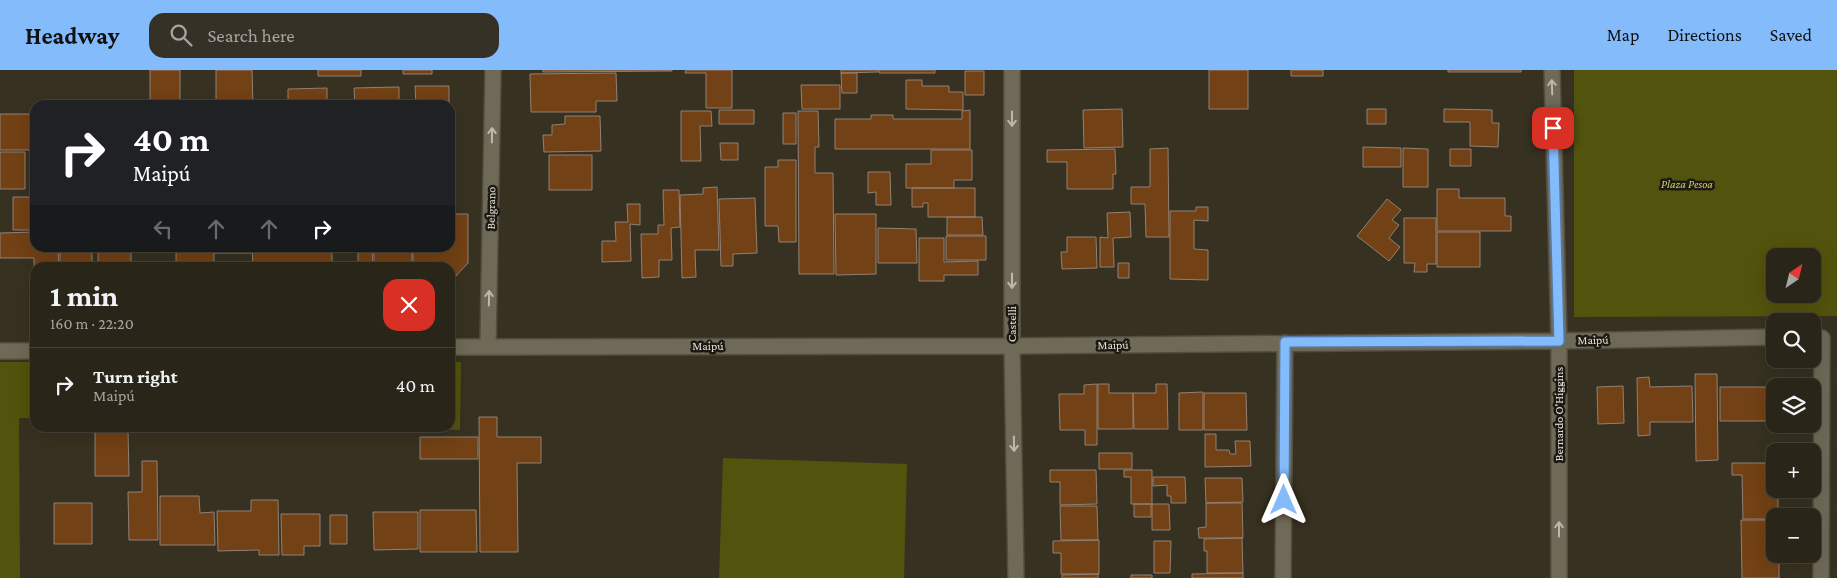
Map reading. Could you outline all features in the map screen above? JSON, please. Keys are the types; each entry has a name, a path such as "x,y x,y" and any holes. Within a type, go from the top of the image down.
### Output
{"street":[{"name":"Belgrano","path":"488,346 493,70"},
{"name":"Castelli","path":"1012,70 1012,346 1016,578"},
{"name":"Bernardo O'Higgins","path":"1552,70 1559,341 1559,578"},
{"name":"Maipú","path":"455,347 1012,346 1766,337"},
{"path":"1821,578 1824,338"},
{"path":"1283,578 1285,342"},
{"path":"0,351 30,351"}],"green space":[{"name":"Plaza Pesoa","path":"1574,70 1837,70 1837,316 1821,316 1821,313 1766,313 1766,316 1574,317"},
{"path":"0,362 30,362 30,418 19,418 20,578 0,578"},
{"path":"455,362 461,362 460,430 455,430"},
{"path":"723,458 907,464 904,578 719,578"}],"building":[{"path":"150,70 180,70 180,100 150,100"},
{"path":"216,70 252,70 253,100 216,100"},
{"path":"318,70 361,70 361,76 318,76"},
{"path":"403,70 432,70 432,74 403,74"},
{"path":"543,70 672,70 672,71 543,72"},
{"path":"686,70 732,70 732,108 706,108 706,73 685,73"},
{"path":"841,70 878,70 878,72 841,73"},
{"path":"879,70 935,70 935,73 879,73"},
{"path":"1209,70 1248,70 1248,109 1209,109"},
{"path":"1291,70 1323,70 1323,76 1291,76"},
{"path":"1448,70 1521,70 1521,72 1448,72"},
{"path":"965,71 984,71 984,95 965,95"},
{"path":"616,73 617,101 596,101 596,112 531,112 530,74"},
{"path":"841,73 857,73 857,93 842,93"},
{"path":"906,80 922,80 922,86 949,86 949,92 963,92 963,110 906,109"},
{"path":"801,85 840,85 840,109 802,109"},
{"path":"415,86 449,86 449,100 416,100"},
{"path":"399,87 399,100 355,100 354,88"},
{"path":"327,88 327,100 288,100 288,89"},
{"path":"1122,109 1123,147 1084,148 1083,110"},
{"path":"1367,109 1386,109 1386,124 1367,124"},
{"path":"1444,109 1492,110 1492,123 1499,123 1498,147 1470,146 1470,122 1444,122"},
{"path":"719,110 754,110 754,124 719,124"},
{"path":"970,110 970,149 835,149 835,119 871,119 871,115 893,115 893,119 962,119 962,111"},
{"path":"681,111 711,111 712,126 700,126 701,161 681,161"},
{"path":"798,111 818,111 819,147 815,147 815,173 833,173 834,274 799,274"},
{"path":"783,113 796,113 796,144 783,144"},
{"path":"0,114 30,114 30,150 0,150"},
{"path":"565,116 600,116 601,151 544,152 543,135 552,135 552,125 565,124"},
{"path":"720,143 738,143 738,160 721,160"},
{"path":"1363,147 1401,148 1401,167 1363,167"},
{"path":"1168,148 1169,237 1146,237 1145,204 1131,204 1131,187 1150,187 1150,149"},
{"path":"1403,148 1428,149 1428,187 1403,187"},
{"path":"1115,149 1116,174 1113,174 1113,189 1067,189 1067,162 1047,162 1047,150"},
{"path":"1450,149 1471,149 1471,166 1450,166"},
{"path":"931,150 972,150 972,180 954,180 954,188 906,188 906,164 931,164"},
{"path":"0,152 25,152 25,189 0,189"},
{"path":"549,155 592,155 592,190 549,190"},
{"path":"778,160 796,160 796,242 779,242 778,226 765,226 765,167 778,167"},
{"path":"868,172 890,172 891,205 876,205 876,192 868,193"},
{"path":"717,187 719,250 695,250 696,277 682,278 680,195 703,194 703,188"},
{"path":"912,188 975,188 975,217 928,217 928,203 923,203 923,207 912,207"},
{"path":"1437,189 1459,189 1459,198 1505,198 1505,216 1511,216 1511,231 1437,231"},
{"path":"663,190 679,190 680,227 671,228 672,260 659,260 659,277 642,278 641,234 658,234 658,225 664,225"},
{"path":"13,197 30,197 30,230 13,230"},
{"path":"755,198 757,253 733,254 733,266 721,266 719,199"},
{"path":"1387,199 1401,210 1392,220 1399,225 1389,238 1400,247 1389,261 1357,236"},
{"path":"627,204 640,204 640,225 630,224 631,261 602,262 602,241 616,241 615,222 628,222"},
{"path":"1196,207 1208,207 1208,221 1194,220 1194,249 1208,250 1208,280 1170,279 1170,211 1196,211"},
{"path":"1130,212 1131,237 1113,238 1114,267 1100,267 1100,237 1108,238 1107,213"},
{"path":"455,214 468,214 468,263 455,277 455,262 413,262 413,252 455,252"},
{"path":"835,214 876,214 876,274 836,275"},
{"path":"947,217 982,217 983,235 947,235"},
{"path":"1404,218 1436,218 1436,264 1427,264 1427,272 1414,272 1415,263 1404,263"},
{"path":"878,228 916,229 917,263 878,263"},
{"path":"30,232 30,252 58,252 59,262 34,262 34,258 0,258 0,233"},
{"path":"1437,232 1480,232 1480,267 1437,267"},
{"path":"946,236 986,236 986,260 946,260"},
{"path":"1067,237 1096,237 1097,268 1062,269 1061,252 1067,252"},
{"path":"919,238 944,238 944,262 978,261 978,275 944,275 944,281 919,281"},
{"path":"60,252 92,252 92,262 60,262"},
{"path":"98,252 131,252 131,262 98,262"},
{"path":"176,252 214,252 214,262 176,262"},
{"path":"214,252 251,252 251,253"},
{"path":"252,252 332,252 332,262 253,262"},
{"path":"358,252 372,252 373,262 358,262"},
{"path":"374,252 412,252 412,262 374,262"},
{"path":"1118,263 1129,263 1129,278 1118,278"},
{"path":"1695,374 1717,374 1718,460 1696,461"},
{"path":"1649,377 1650,387 1692,386 1693,422 1650,422 1650,435 1638,436 1637,378"},
{"path":"1097,384 1097,445 1085,445 1085,430 1060,430 1059,394 1084,394 1084,385"},
{"path":"1098,384 1109,384 1109,393 1133,393 1133,429 1098,429"},
{"path":"1156,384 1167,384 1168,429 1134,429 1133,393 1156,393"},
{"path":"1623,386 1624,423 1598,424 1597,387"},
{"path":"1720,387 1766,387 1766,421 1720,421"},
{"path":"1203,392 1203,430 1179,430 1179,393"},
{"path":"1204,393 1246,393 1247,430 1204,430"},
{"path":"479,417 497,417 497,437 541,437 541,463 517,463 518,552 480,552"},
{"path":"95,432 128,432 129,476 95,476"},
{"path":"1205,434 1216,434 1216,450 1229,450 1230,454 1236,454 1235,441 1250,441 1251,466 1205,467"},
{"path":"420,437 478,437 478,459 420,459"},
{"path":"1099,453 1132,453 1132,469 1099,469"},
{"path":"142,461 157,461 158,540 129,540 128,492 142,492"},
{"path":"1732,463 1766,463 1766,498 1778,498 1778,508 1766,508 1766,519 1743,519 1742,475 1732,475"},
{"path":"1050,470 1096,470 1097,504 1060,505 1060,482 1050,482"},
{"path":"1124,470 1152,470 1152,504 1131,504 1131,477 1124,477"},
{"path":"1153,477 1185,477 1186,503 1171,503 1171,496 1167,496 1167,485 1153,486"},
{"path":"1205,478 1242,478 1243,502 1206,503"},
{"path":"160,496 199,496 200,513 214,512 215,545 160,545"},
{"path":"251,500 278,500 279,555 259,555 259,550 218,551 217,511 251,511"},
{"path":"54,503 92,503 92,544 54,544"},
{"path":"1206,503 1242,503 1243,538 1199,538 1198,528 1206,527"},
{"path":"1134,504 1151,504 1151,517 1134,517"},
{"path":"1152,504 1169,504 1170,530 1152,530"},
{"path":"1060,506 1097,506 1098,540 1061,540"},
{"path":"420,510 476,510 477,552 420,552"},
{"path":"373,512 418,512 418,549 374,550"},
{"path":"281,514 320,514 320,546 304,546 304,555 282,555"},
{"path":"330,515 347,515 347,544 330,544"},
{"path":"1741,520 1766,520 1766,563 1779,563 1779,578 1742,578"},
{"path":"1242,538 1243,573 1207,573 1207,551 1204,551 1204,539"},
{"path":"1099,540 1099,574 1061,574 1061,553 1053,553 1053,541"},
{"path":"1154,541 1171,541 1170,573 1154,573"},
{"path":"1243,573 1243,578 1192,578 1192,574"},
{"path":"1098,574 1098,578 1062,578 1062,575"},
{"path":"1131,575 1152,575 1152,578 1131,578"}],"route":[{"path":"1284,500 1285,342 1559,341 1553,128"}]}
